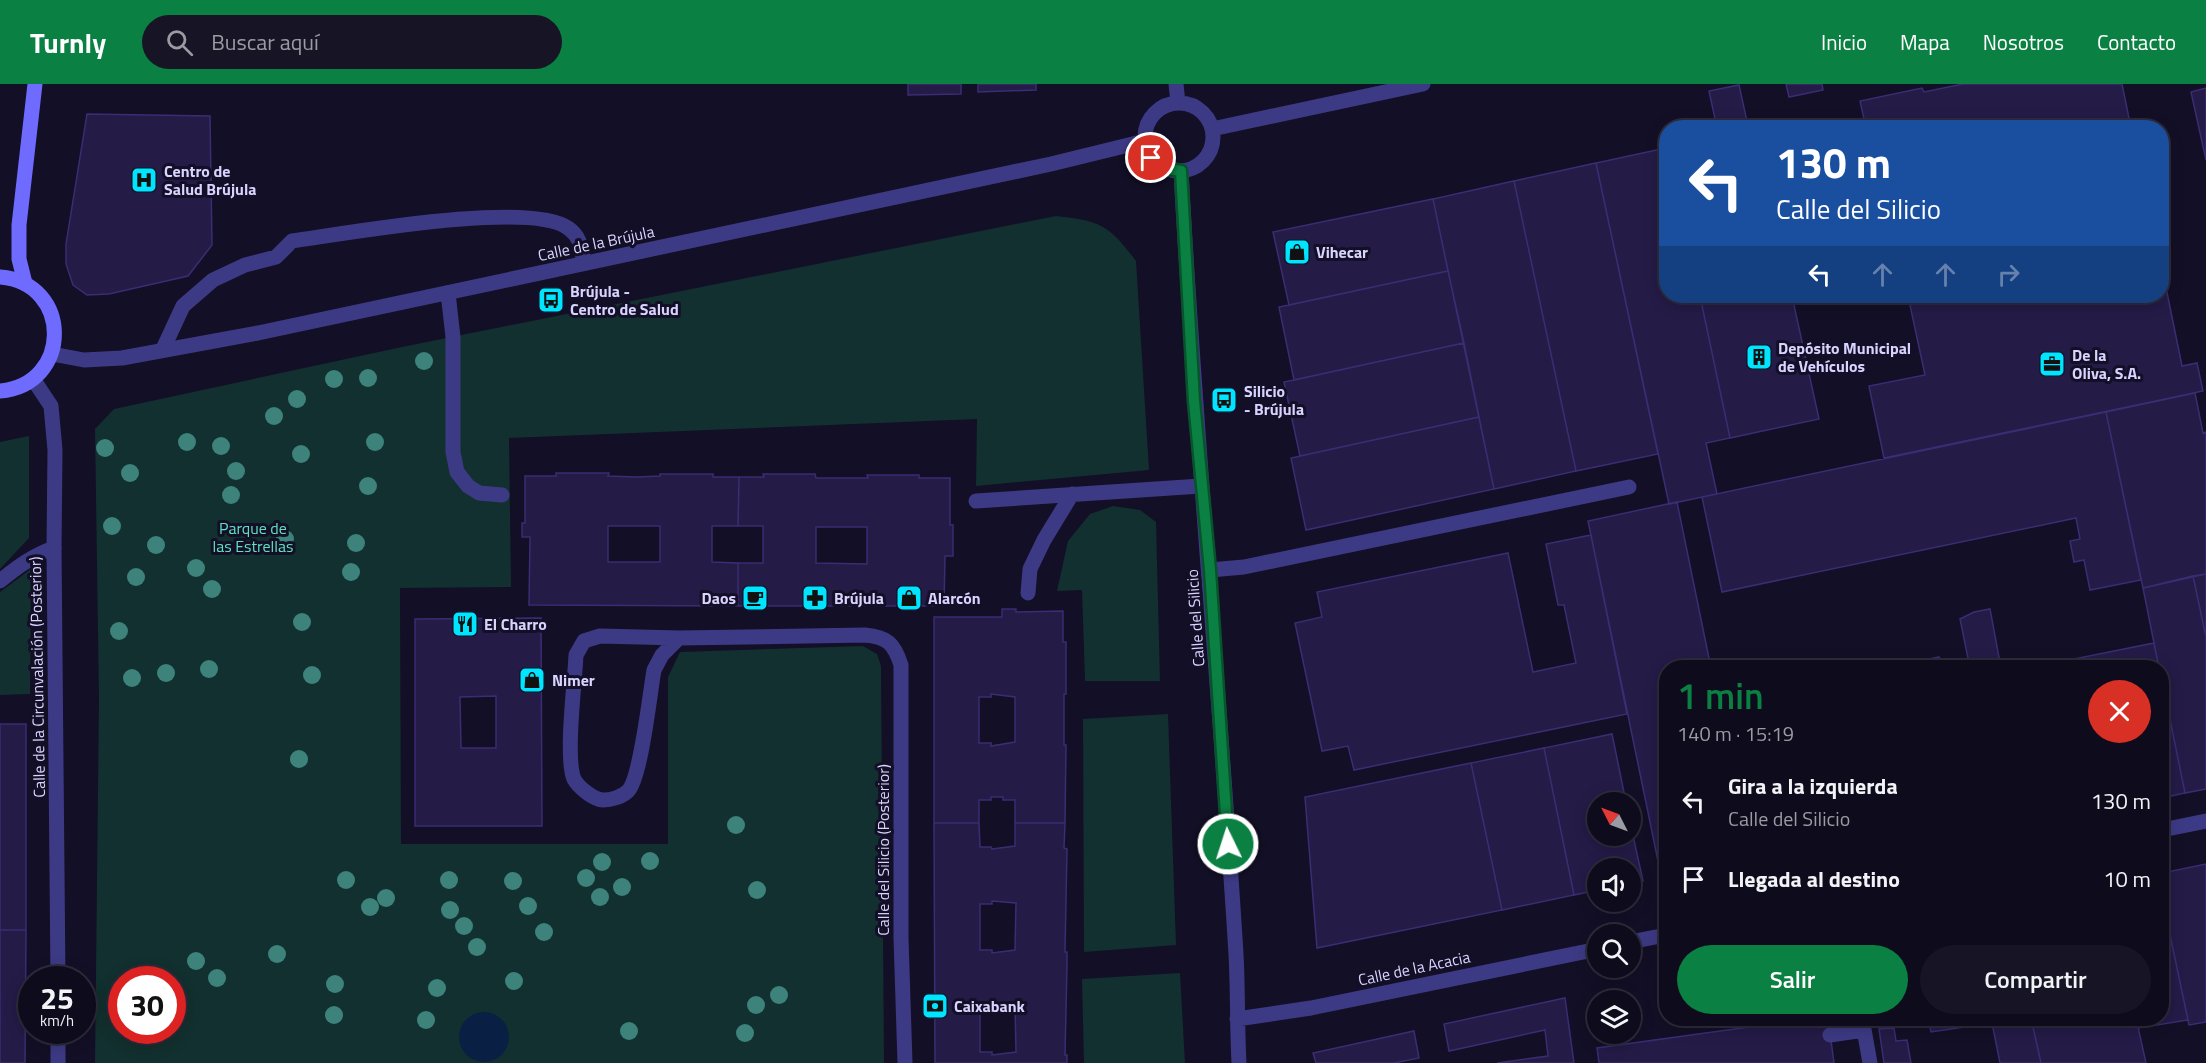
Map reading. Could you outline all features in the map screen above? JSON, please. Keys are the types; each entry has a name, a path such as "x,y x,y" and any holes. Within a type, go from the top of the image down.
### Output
{"street":[{"path":"26,284 20,259 19,225 35,84"},
{"path":"1176,84 1178,103"},
{"path":"1212,129 1423,84"},
{"path":"1178,103 1192,105 1206,116 1212,129 1212,145 1199,165 1181,171 1164,168 1151,158 1145,141 1148,123 1160,108 1178,103"},
{"name":"Calle de la Brújula","path":"52,354 84,360 122,358 258,333 1027,169 1145,141"},
{"name":"Calle del Silicio","path":"1181,171 1194,401 1210,570 1236,957 1239,1063"},
{"path":"163,349 183,306 213,280 245,265 276,257 292,241 472,217 537,218 566,226 580,239 584,263"},
{"path":"0,277 11,278 26,284 39,294 49,308 54,322 55,338 52,354 45,367 33,379 22,386 0,391"},
{"path":"448,292 453,337 453,452 457,472 468,486 479,493 502,495"},
{"name":"Calle de la Circunvalación (Posterior)","path":"33,379 51,406 55,450 58,966"},
{"path":"976,501 1202,486"},
{"path":"1210,570 1244,567 1629,487"},
{"path":"1028,593 1030,569 1044,540 1072,494"},
{"path":"0,581 41,552 54,548"},
{"name":"Calle del Silicio (Posterior)","path":"679,638 865,635 878,636 889,641 897,652 900,664 901,938 906,1063"},
{"path":"600,636 679,638 663,655 654,670 637,771 629,790 615,799 600,801 587,793 574,780 571,756 576,655 584,641 600,636"},
{"path":"2169,829 2206,821"},
{"path":"1641,940 1659,936"},
{"name":"Calle de la Acacia","path":"1237,1019 1311,1008 1587,951"},
{"path":"1830,1035 1857,1026"},
{"path":"1863,1026 1870,1063"},
{"path":"58,1044 58,1063"}],"green space":[{"name":"Parque de las Estrellas","path":"1056,216 1084,220 1103,227 1118,239 1136,261 1149,470 976,486 977,419 509,438 511,587 400,588 401,844 668,844 668,677 680,652 863,646 877,654 881,666 884,1063 95,1063 99,699 95,429 114,409 402,347"},
{"path":"29,436 29,538 0,569 0,442"},
{"path":"1113,506 1140,510 1156,522 1160,681 1085,681 1082,590 1057,591 1068,541 1090,514"},
{"path":"31,569 30,694 0,695 0,592"},
{"path":"1168,714 1176,945 1084,952 1083,719"},
{"path":"1180,973 1185,1063 1084,1063 1082,979"}],"water":[{"path":"484,1012 502,1019 509,1037 502,1055 484,1062 466,1055 459,1037 466,1019"}],"building":[{"path":"908,84 961,84 961,94 908,95"},
{"path":"978,84 1036,84 1036,90 978,92"},
{"path":"1786,84 1822,84 1823,90 1789,97"},
{"path":"1963,84 2122,84 2129,120 1864,120 1860,101 1922,88 1924,92"},
{"path":"1739,85 1747,120 1715,120 1709,91"},
{"path":"2206,88 2206,160 2191,92"},
{"name":"Centro de Salud Brújula","path":"87,114 210,116 212,245 188,276 109,294 87,295 73,285 66,264 66,244"},
{"path":"1659,150 1659,303 1701,303 1730,438 1706,443 1717,494 1669,504 1596,163"},
{"path":"1596,163 1658,454 1576,471 1514,181"},
{"path":"1514,181 1576,471 1494,489 1433,199"},
{"path":"1433,199 1448,271 1289,305 1273,232"},
{"path":"1448,271 1464,343 1294,380 1279,307"},
{"name":"De la Oliva, S.A.","path":"2169,302 2182,366 2197,363 2203,391 1884,458 1869,386 1925,375 1910,303"},
{"name":"Depósito Municipal de Vehículos","path":"1701,303 1794,303 1819,419 1730,438"},
{"path":"1464,343 1479,417 1300,456 1284,382"},
{"path":"2195,393 2203,433 2206,432 2206,574 2143,588 2106,412"},
{"path":"2106,412 2141,580 2090,590 2084,560 2074,562 2070,541 2080,539 2076,518 1722,592 1702,497"},
{"path":"1479,417 1494,489 1306,530 1291,458"},
{"path":"556,473 609,473 608,476 636,477 660,476 660,474 713,474 713,477 739,477 738,526 712,526 712,562 738,563 738,606 529,605 530,537 522,537 522,523 525,523 525,476 556,476","holes":["608,526 660,526 660,562 608,562"]},
{"path":"763,474 815,474 816,478 919,475 919,478 950,478 950,525 953,525 953,556 945,556 944,606 738,606 738,563 763,563 763,526 738,526 739,477 764,477","holes":["816,527 867,527 867,564 816,563"]},
{"path":"1677,502 1709,660 1659,660 1658,861 1588,521"},
{"path":"1591,535 1627,714 1354,770 1348,746 1322,751 1295,623 1322,617 1317,592 1508,553 1533,672 1576,663 1564,605 1558,605 1546,544"},
{"path":"2206,574 2206,637 2193,576"},
{"path":"2193,576 2206,637 2206,789 2185,793 2169,714 2169,660 2157,660 2143,588"},
{"path":"1002,609 1016,609 1016,612 1063,611 1063,642 1066,642 1065,823 1015,823 1015,800 991,797 991,800 979,800 979,823 934,823 934,617 1002,617","holes":["991,694 1015,697 1015,742 991,746 991,743 979,743 979,697 991,697"]},
{"path":"1990,609 2000,660 1968,660 1960,619 1974,612"},
{"path":"541,618 542,826 415,826 415,619","holes":["496,696 496,748 461,748 460,697"]},
{"path":"2154,643 2157,660 2069,660"},
{"path":"2169,714 2185,793 2169,796"},
{"path":"0,724 26,724 26,930 0,930"},
{"path":"1612,734 1624,792 1587,792 1587,846 1635,846 1638,858 1587,858 1587,892 1574,895 1544,748"},
{"path":"1544,748 1574,895 1502,910 1471,763"},
{"path":"1471,763 1502,910 1317,948 1305,797"},
{"path":"934,823 979,823 980,847 991,847 992,849 1015,846 1015,823 1065,823 1064,848 1067,849 1065,952 1067,952 1067,965 1065,1055 1067,1055 1067,1063 935,1063","holes":["992,901 1016,903 1015,950 992,953 992,950 980,950 980,904 992,904","992,1004 1015,1006 1016,1052 992,1055 992,1052 980,1052 980,1006 992,1007"]},
{"path":"2206,864 2206,1022 2189,1025 2169,930 2169,872"},
{"path":"0,930 26,930 26,966 18,966 18,1044 25,1044 25,1063 0,1063"},
{"path":"2169,930 2188,1020 2169,1023"},
{"path":"1565,998 1574,1063 1497,1063 1548,1056 1545,1030 1449,1051 1444,1024"},
{"path":"1757,1026 1829,1026 1834,1063 1599,1063 1597,1048 1641,1044 1641,1042"},
{"path":"1930,1026 1972,1026 1931,1032"},
{"path":"1993,1026 2033,1026 2041,1063 2000,1063"},
{"path":"2033,1026 2138,1026 2146,1063 2041,1063"},
{"path":"1894,1028 1896,1041 1907,1040 1911,1063 1884,1063 1879,1029"},
{"path":"1414,1031 1419,1058 1394,1063 1316,1063 1313,1053"}],"place":[{"name":"Centro de Salud Brújula","path":"144,180"},
{"name":"Vihecar","path":"1297,252"},
{"name":"Brújula - Centro de Salud","path":"551,300"},
{"name":"Depósito Municipal de Vehículos","path":"1759,357"},
{"name":"De la Oliva, S.A.","path":"2052,364"},
{"name":"Silicio - Brújula","path":"1224,400"},
{"name":"Daos","path":"755,598"},
{"name":"Brújula","path":"815,598"},
{"name":"Alarcón","path":"909,598"},
{"name":"El Charro","path":"465,624"},
{"name":"Nimer","path":"532,680"},
{"name":"Caixabank","path":"935,1006"}],"route":[{"path":"1151,158 1164,168 1181,171 1194,401 1210,570 1228,844"}]}
